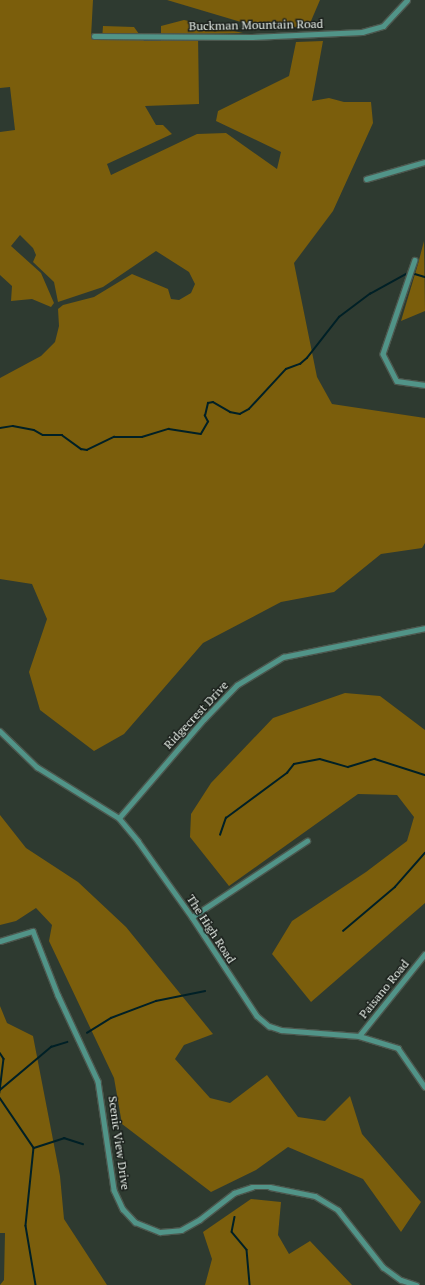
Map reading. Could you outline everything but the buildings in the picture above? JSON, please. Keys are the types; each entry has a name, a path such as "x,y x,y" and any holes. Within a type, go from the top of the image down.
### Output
{"street":[{"name":"Buckman Mountain Road","path":"94,36 268,36 362,32 383,26 407,0"},
{"path":"366,179 425,162"},
{"path":"415,260 383,354 397,381 425,385"},
{"name":"Ridgecrest Drive","path":"119,818 204,719 237,685 283,657 425,628"},
{"name":"The High Road","path":"0,731 37,767 119,818 138,841 192,917 257,1016 269,1026 296,1033 359,1036 398,1048 425,1087"},
{"path":"192,917 307,841"},
{"name":"Scenic View Drive","path":"0,941 33,931 58,995 98,1081 114,1190 123,1209 135,1222 160,1232 182,1230 199,1220 234,1193 252,1187 270,1187 315,1196 338,1210 383,1267 401,1280 416,1285"},
{"name":"Paisano Road","path":"359,1036 425,954"}],"shaded area":[{"path":"0,0 93,0 91,37 102,40 103,26 134,27 144,41 161,41 161,26 184,20 243,33 198,34 199,104 145,106 156,125 163,125 172,134 107,164 111,175 197,134 226,133 277,169 281,152 216,121 218,111 289,76 296,42 323,41 312,101 329,98 344,102 371,102 373,123 333,211 294,263 317,377 332,404 425,418 425,543 422,548 381,554 334,592 281,602 203,643 124,734 94,751 40,710 29,672 47,619 32,584 0,579 0,378 41,356 55,342 59,326 58,309 63,305 94,297 132,274 168,289 171,299 179,300 191,293 195,284 189,272 156,251 103,287 58,302 54,282 33,262 36,255 33,248 20,235 11,246 41,273 54,303 51,307 32,299 11,301 12,286 0,275 0,132 15,130 10,87 0,88"},
{"path":"167,0 320,0 308,28 251,25"},
{"path":"424,241 425,311 401,321 418,264"},
{"path":"345,693 380,696 425,730 425,903 311,1002 272,954 292,921 366,872 407,841 414,817 397,795 358,794 229,886 190,837 191,814 211,783 273,718"},
{"path":"0,815 26,848 78,882 126,927 213,1034 184,1045 175,1059 210,1098 230,1103 267,1075 298,1117 325,1121 350,1096 362,1134 421,1202 401,1232 363,1179 288,1147 256,1170 211,1192 122,1124 114,1078 49,941 52,925 36,908 16,921 0,925"},
{"path":"0,1006 7,1023 33,1036 60,1176 64,1219 107,1285 0,1285 4,1280 5,1233 0,1233"},
{"path":"251,1199 281,1202 278,1235 289,1254 310,1241 352,1285 205,1285 212,1259 203,1232"}],"waterway":[{"path":"0,428 13,426 34,430 43,435 62,435 81,449 87,450 114,437 142,437 169,429 201,434 208,422 205,416 208,403 213,402 230,412 240,414 249,409 286,369 300,364 307,358 339,317 370,294 406,274"},
{"path":"415,274 425,277"},
{"path":"220,835 226,818 287,773 294,764 320,759 348,767 375,759 425,775"},
{"path":"343,931 395,887 425,853"},
{"path":"87,1033 111,1018 156,1001 205,991"},
{"path":"0,1090 51,1047 67,1042"},
{"path":"0,1053 4,1059 0,1093"},
{"path":"0,1098 34,1148 26,1226 36,1285"},
{"path":"34,1148 64,1138 83,1144"},
{"path":"235,1217 232,1232 247,1250 250,1285"}]}
